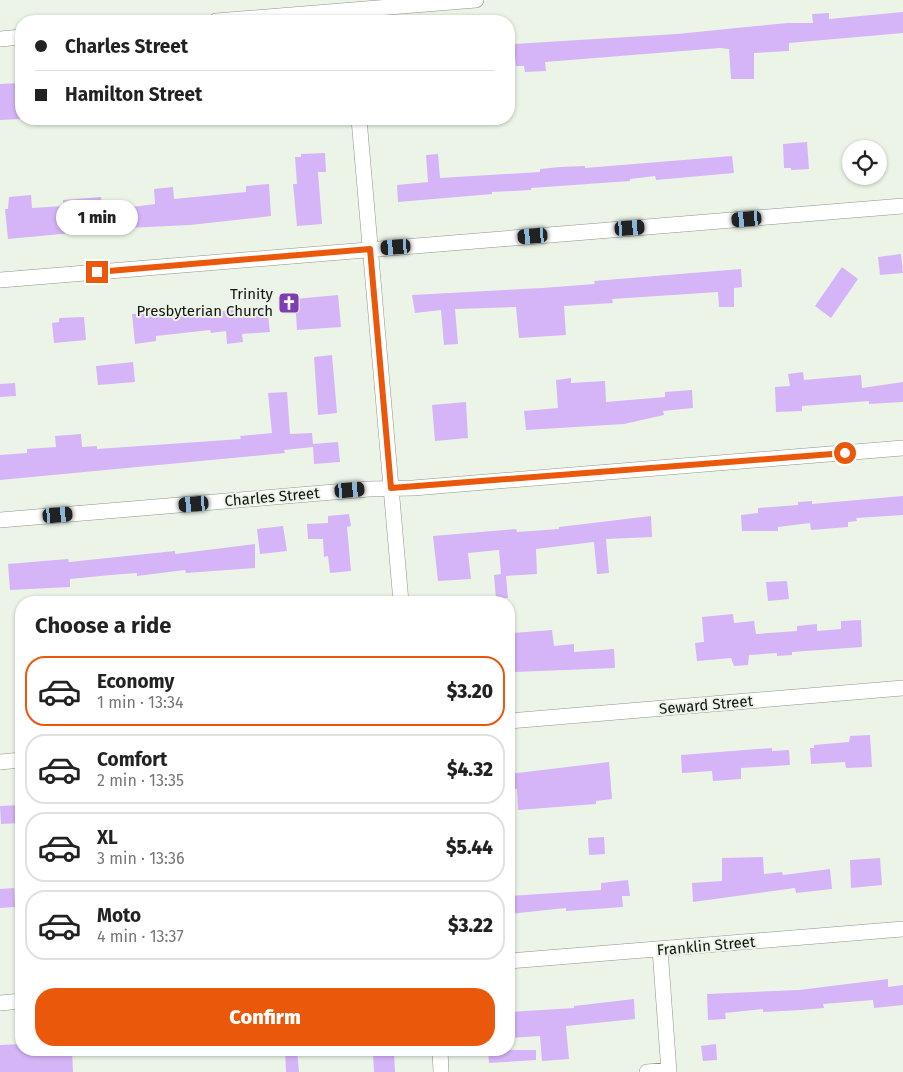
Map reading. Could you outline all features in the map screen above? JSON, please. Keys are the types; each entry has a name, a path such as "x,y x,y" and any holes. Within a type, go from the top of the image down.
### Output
{"street":[{"path":"296,15 476,0"},
{"path":"0,39 15,38"},
{"path":"360,125 400,596"},
{"path":"0,280 903,206"},
{"name":"Charles Street","path":"0,520 903,448"},
{"name":"Seward Street","path":"515,720 903,688"},
{"path":"0,762 15,761"},
{"name":"Franklin Street","path":"515,961 903,929"},
{"path":"647,1072 669,1071 660,949"},
{"path":"0,1003 15,1002"},
{"path":"440,1056 441,1072"}],"building":[{"path":"903,12 903,33 789,43 789,51 754,53 754,79 731,79 729,49 720,48 545,62 546,71 525,72 524,66 516,66 515,44 677,34 787,23 813,23 812,14 829,13 829,19"},
{"path":"15,83 15,119 0,120 0,84"},
{"path":"807,142 809,169 791,170 791,168 784,168 783,144"},
{"path":"325,153 326,172 318,172 322,224 297,226 293,184 297,184 295,157 301,157 301,154"},
{"path":"438,154 440,178 540,172 540,169 560,167 585,166 585,168 732,156 734,173 656,180 655,176 630,179 630,181 531,188 531,190 492,192 492,194 398,202 397,185 428,182 426,155"},
{"path":"269,184 271,216 190,225 126,228 124,208 155,204 154,189 173,187 174,199 246,192 246,186"},
{"path":"31,195 32,208 63,206 63,200 101,197 104,230 8,239 5,209 8,209 9,197"},
{"path":"901,254 903,273 880,275 878,257"},
{"path":"842,267 858,279 831,318 815,306"},
{"path":"741,269 742,287 734,288 734,307 719,307 718,292 612,299 613,303 564,306 566,335 519,338 516,307 455,309 458,344 444,345 441,310 415,313 412,295 595,284 594,281"},
{"path":"338,295 341,327 297,330 295,299"},
{"path":"267,306 270,332 242,334 243,342 227,344 226,331 211,333 210,330 156,336 156,341 135,344 132,314 192,312 192,309 204,307 204,313"},
{"path":"84,317 86,340 54,343 52,323 59,322 59,318"},
{"path":"332,355 337,413 318,415 314,357"},
{"path":"133,362 135,382 98,385 96,366"},
{"path":"803,372 804,380 861,375 862,388 903,382 903,402 869,404 869,401 802,406 802,411 776,412 775,387 790,386 788,374"},
{"path":"571,378 571,383 605,381 606,402 665,397 665,392 692,390 693,408 663,411 664,415 624,424 526,430 524,411 558,408 556,380"},
{"path":"15,383 16,396 0,397 0,384"},
{"path":"287,392 290,434 312,433 313,444 338,442 340,462 314,464 313,447 284,450 285,453 0,480 0,455 27,453 27,449 56,447 55,436 81,434 82,447 97,446 97,449 241,439 240,436 272,433 268,393"},
{"path":"466,402 468,438 435,441 432,405"},
{"path":"903,496 903,515 856,518 857,521 848,522 848,527 811,530 810,523 778,527 778,531 742,531 741,515 758,513 758,508 798,505 798,502 812,501 812,504"},
{"path":"349,514 351,526 347,527 351,571 330,573 328,556 324,557 323,539 308,539 307,524 328,523 328,516"},
{"path":"651,516 652,537 606,539 609,573 597,574 594,542 536,549 537,574 506,576 508,596 496,596 494,575 501,574 499,550 468,553 471,579 438,581 433,536 516,529 517,532 559,529 559,527"},
{"path":"283,526 287,551 260,554 257,529"},
{"path":"255,544 255,568 186,573 185,570 137,576 137,573 111,575 70,579 70,587 10,590 8,564 68,559 69,562 175,551 175,554"},
{"path":"787,581 789,599 768,601 766,582"},
{"path":"733,614 734,623 754,621 756,634 797,631 797,626 817,624 817,631 841,629 841,621 861,620 862,647 792,652 792,655 777,656 777,653 749,655 748,665 734,666 731,658 697,661 695,643 704,642 702,617"},
{"path":"552,630 554,646 574,644 574,652 614,649 615,668 515,672 515,633"},
{"path":"870,735 872,767 846,768 845,762 811,764 810,748 814,748 814,745 849,742 850,736"},
{"path":"772,748 772,751 789,750 790,765 741,768 741,779 713,781 712,771 682,773 681,755"},
{"path":"609,762 612,799 596,801 596,804 518,810 515,773"},
{"path":"15,805 15,823 1,824 0,806"},
{"path":"604,837 605,854 589,855 588,838"},
{"path":"763,857 764,874 782,872 783,875 830,869 832,889 796,893 795,888 693,902 692,883 722,881 722,858"},
{"path":"880,858 882,885 851,888 850,860"},
{"path":"628,880 630,896 622,896 623,907 566,911 566,908 515,913 515,896 601,890 601,883"},
{"path":"14,888 15,907 0,908 0,889"},
{"path":"888,979 888,987 903,985 903,1005 874,1008 873,1000 823,1004 824,1008 763,1012 763,1009 725,1013 726,1019 708,1020 707,994 799,990"},
{"path":"634,999 635,1019 566,1026 569,1059 542,1061 540,1036 515,1038 515,1012 574,1008 574,1006"},
{"path":"15,1044 15,1056 72,1056 73,1072 0,1072 0,1045"},
{"path":"716,1044 717,1060 703,1061 701,1046"},
{"path":"515,1050 536,1050 536,1060 489,1063 488,1056 515,1056"},
{"path":"285,1056 298,1056 299,1072 286,1072"},
{"path":"373,1056 394,1056 395,1072 374,1072"}],"place":[{"name":"Trinity Presbyterian Church","path":"289,303"}],"route":[{"path":"97,272 370,249 391,488 413,488 845,453"}]}
